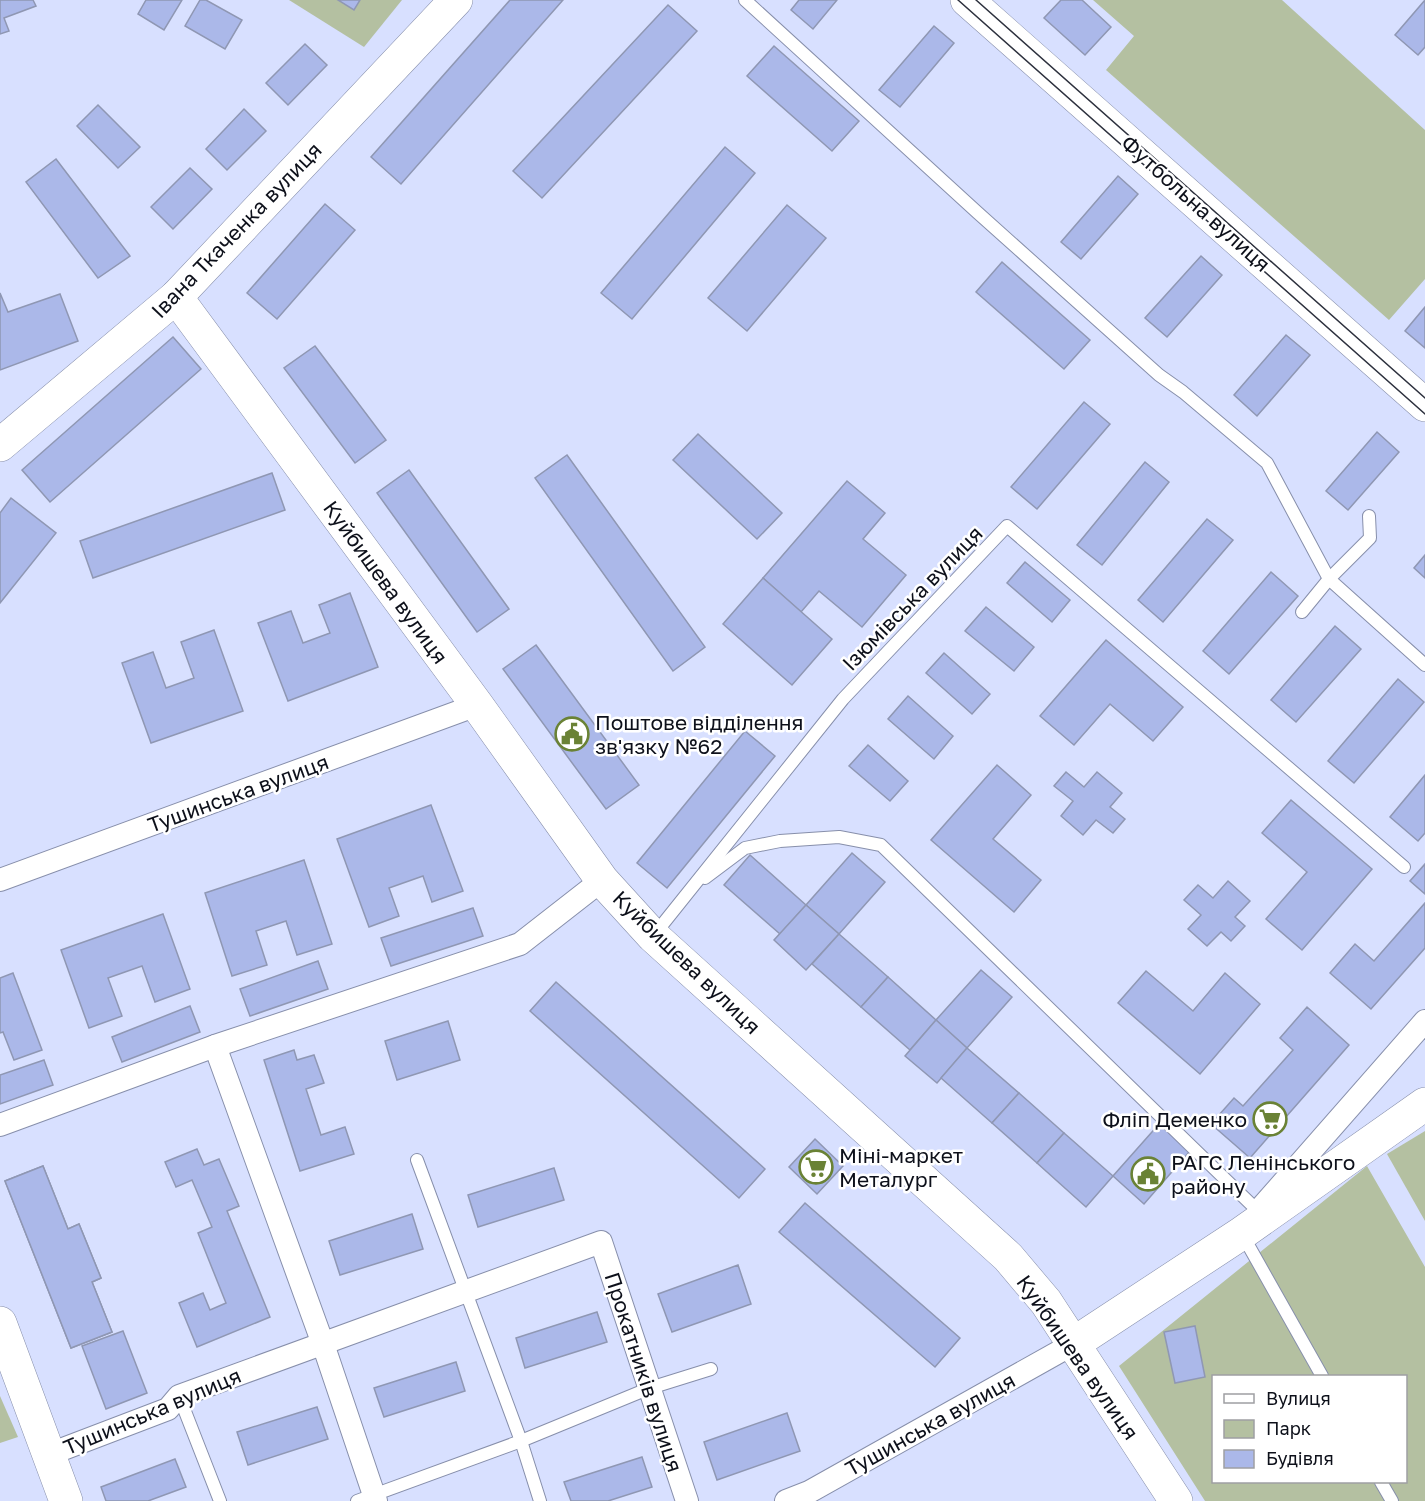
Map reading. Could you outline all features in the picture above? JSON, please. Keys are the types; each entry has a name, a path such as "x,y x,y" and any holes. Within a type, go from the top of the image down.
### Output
{"main road":[{"name":"Івана Ткаченка вулиця","path":"0,445 176,297 456,0"},
{"name":"Футбольна вулиця","path":"967,0 1425,405"},
{"name":"Куйбишева вулиця","path":"176,297 477,705 602,880 653,936 1008,1257 1046,1302 1176,1501"},
{"path":"1073,1344 1425,1104"},
{"path":"0,1323 66,1501"}],"street":[{"name":"Тушинська вулиця","path":"0,880 477,705"},
{"path":"0,1125 215,1046 520,944 602,880"},
{"path":"1250,1222 1425,1021"},
{"path":"215,1046 323,1344 369,1499"},
{"name":"Тушинська вулиця","path":"50,1454 168,1409 179,1396 601,1242"},
{"name":"Прокатників вулиця","path":"601,1242 687,1501"},
{"name":"Тушинська вулиця","path":"786,1501 809,1492 1073,1344"}],"lane":[{"path":"745,0 1159,375 1184,392 1267,463 1329,579 1425,665"},
{"path":"1302,612 1329,579 1370,538 1369,516"},
{"name":"Ізюмівська вулиця","path":"653,936 843,699 1007,526 1404,867"},
{"path":"690,890 745,848 780,841 839,837 881,845 1250,1222 1322,1375"},
{"path":"417,1160 521,1441 540,1501"},
{"path":"369,1499 521,1441 650,1388 711,1369"},
{"path":"179,1396 220,1501"},
{"path":"1382,1483 1392,1501"}],"green space":[{"path":"289,0 402,0 364,47"},
{"path":"1093,0 1282,0 1425,130 1425,279 1389,320 1106,70 1134,36"},
{"path":"1425,1131 1425,1221 1387,1154"},
{"path":"1367,1166 1425,1267 1425,1501 1205,1501 1119,1366"},
{"path":"0,1396 18,1437 0,1443"}],"building":[{"path":"0,0 33,0 36,6 4,18 9,31 0,34"},
{"path":"146,0 182,0 164,30 138,14"},
{"path":"200,0 206,0 242,20 225,49 185,26"},
{"path":"338,0 360,0 354,10"},
{"path":"510,0 563,0 401,184 371,157"},
{"path":"799,0 837,0 813,29 791,10"},
{"path":"1061,0 1082,0 1111,27 1085,55 1044,18"},
{"path":"1425,0 1425,47 1418,55 1395,35"},
{"path":"668,5 697,31 542,198 513,171"},
{"path":"934,26 954,43 900,107 879,90"},
{"path":"305,44 327,65 288,105 266,83"},
{"path":"774,46 859,121 832,151 747,76"},
{"path":"98,105 140,147 118,168 77,126"},
{"path":"244,109 266,131 227,170 206,149"},
{"path":"725,147 755,173 632,319 601,293"},
{"path":"56,159 130,256 98,278 26,182"},
{"path":"190,168 212,189 173,229 151,207"},
{"path":"1118,176 1138,194 1081,259 1061,242"},
{"path":"325,204 355,230 277,319 247,293"},
{"path":"787,205 826,238 747,331 708,298"},
{"path":"1201,256 1222,275 1167,337 1145,318"},
{"path":"1002,262 1090,340 1064,369 976,292"},
{"path":"0,293 8,312 60,294 78,341 0,370"},
{"path":"1425,307 1425,348 1405,331"},
{"path":"1286,335 1310,355 1257,416 1234,395"},
{"path":"173,337 201,369 50,502 22,470"},
{"path":"315,346 386,440 355,463 284,368"},
{"path":"1084,402 1110,424 1037,509 1011,487"},
{"path":"1377,432 1399,452 1348,510 1326,491"},
{"path":"698,434 782,513 757,539 673,460"},
{"path":"567,455 705,647 673,671 535,478"},
{"path":"1145,462 1169,482 1102,565 1077,545"},
{"path":"409,470 509,609 477,632 377,493"},
{"path":"272,473 285,510 93,578 80,541"},
{"path":"847,481 885,513 863,539 906,575 862,627 819,591 801,612 763,578"},
{"path":"11,498 56,533 0,603 0,513"},
{"path":"1207,519 1233,540 1163,622 1138,600"},
{"path":"1425,555 1425,578 1414,568"},
{"path":"1025,562 1070,600 1052,622 1007,583"},
{"path":"1271,572 1298,596 1229,674 1203,651"},
{"path":"763,578 832,639 792,685 723,624"},
{"path":"350,593 378,667 288,701 258,623 291,611 303,643 330,633 319,605"},
{"path":"986,607 1034,647 1014,671 965,631"},
{"path":"1335,626 1361,649 1296,722 1271,700"},
{"path":"214,630 243,711 151,743 122,663 153,652 166,688 194,678 181,642"},
{"path":"1106,640 1183,707 1153,741 1110,704 1074,745 1040,716"},
{"path":"536,645 639,785 606,809 503,669"},
{"path":"944,653 990,694 972,714 926,673"},
{"path":"1398,679 1424,702 1354,783 1328,761"},
{"path":"908,696 953,736 934,759 888,719"},
{"path":"745,731 775,756 667,888 637,863"},
{"path":"868,745 908,781 890,801 849,766"},
{"path":"997,765 1031,795 993,839 1041,880 1014,912 931,840"},
{"path":"1066,772 1084,787 1097,772 1122,793 1110,807 1125,819 1113,833 1096,820 1083,835 1061,816 1073,801 1054,786"},
{"path":"1425,775 1425,833 1418,841 1390,817"},
{"path":"1291,800 1372,869 1302,950 1266,919 1307,872 1262,833"},
{"path":"431,805 463,891 432,902 423,876 389,888 399,916 369,927 337,839"},
{"path":"852,853 885,882 839,934 806,905"},
{"path":"750,855 806,905 780,934 724,885"},
{"path":"304,860 332,944 297,955 286,921 256,931 267,965 232,976 205,893"},
{"path":"1425,864 1425,894 1410,881"},
{"path":"1228,881 1250,901 1235,917 1245,926 1231,941 1221,932 1207,946 1188,929 1201,915 1184,900 1198,885 1213,898"},
{"path":"1425,903 1425,948 1371,1009 1330,973 1355,944 1374,961"},
{"path":"806,905 839,934 806,970 774,940"},
{"path":"473,908 483,936 391,966 381,938"},
{"path":"163,914 190,989 155,1002 142,966 108,978 122,1016 89,1028 61,950"},
{"path":"839,934 888,977 861,1007 812,964"},
{"path":"318,961 328,989 250,1016 240,989"},
{"path":"981,970 1012,997 967,1048 936,1020"},
{"path":"1146,971 1193,1011 1225,973 1260,1004 1200,1074 1118,1003"},
{"path":"13,973 42,1050 14,1060 3,1032 0,1033 0,978"},
{"path":"888,977 936,1020 910,1050 861,1007"},
{"path":"556,982 765,1169 739,1198 530,1011"},
{"path":"190,1006 200,1032 122,1062 112,1037"},
{"path":"1307,1007 1349,1045 1250,1158 1211,1124 1234,1098 1243,1106 1293,1050 1280,1038"},
{"path":"936,1020 967,1048 937,1083 905,1056"},
{"path":"448,1021 460,1060 397,1080 385,1041"},
{"path":"967,1048 1019,1093 992,1123 941,1078"},
{"path":"294,1050 297,1060 314,1055 324,1083 306,1089 321,1135 345,1127 354,1154 300,1171 264,1060"},
{"path":"44,1060 53,1085 0,1104 0,1075"},
{"path":"1019,1093 1064,1133 1037,1163 992,1123"},
{"path":"1159,1124 1190,1151 1144,1204 1113,1176"},
{"path":"1064,1133 1113,1176 1086,1207 1037,1163"},
{"name":"Міні-маркет Металург","path":"815,1139 843,1166 817,1194 789,1167"},
{"path":"197,1149 204,1165 219,1159 239,1206 227,1211 270,1317 197,1347 179,1303 203,1293 210,1310 226,1303 198,1233 212,1227 192,1180 176,1187 165,1162"},
{"path":"43,1166 68,1229 79,1224 101,1278 92,1282 112,1332 71,1348 5,1181"},
{"path":"43,1166 68,1229 79,1224 101,1278 92,1282 112,1332 71,1348 5,1181"},
{"path":"554,1168 564,1200 478,1227 468,1195"},
{"path":"805,1203 960,1338 935,1367 779,1232"},
{"path":"412,1214 423,1249 340,1275 329,1241"},
{"path":"738,1265 751,1304 672,1332 658,1294"},
{"path":"597,1312 607,1342 525,1368 516,1338"},
{"path":"1195,1326 1205,1377 1175,1383 1164,1332"},
{"path":"123,1331 147,1393 106,1409 82,1346"},
{"path":"456,1362 465,1391 384,1417 374,1388"},
{"path":"317,1407 328,1439 248,1465 237,1432"},
{"path":"787,1413 800,1451 717,1480 704,1442"},
{"path":"642,1457 652,1487 608,1501 571,1501 564,1482"},
{"path":"175,1459 186,1487 148,1501 106,1501 101,1487"}],"tram line":[{"path":"958,0 1425,414"},
{"path":"976,0 1425,398"}],"place":[{"name":"Поштове відділення зв'язку №62","path":"572,734"},
{"name":"Фліп Деменко","path":"1270,1119"},
{"name":"Міні-маркет Металург","path":"816,1167"},
{"name":"РАГС Ленінського району","path":"1148,1174"}]}
